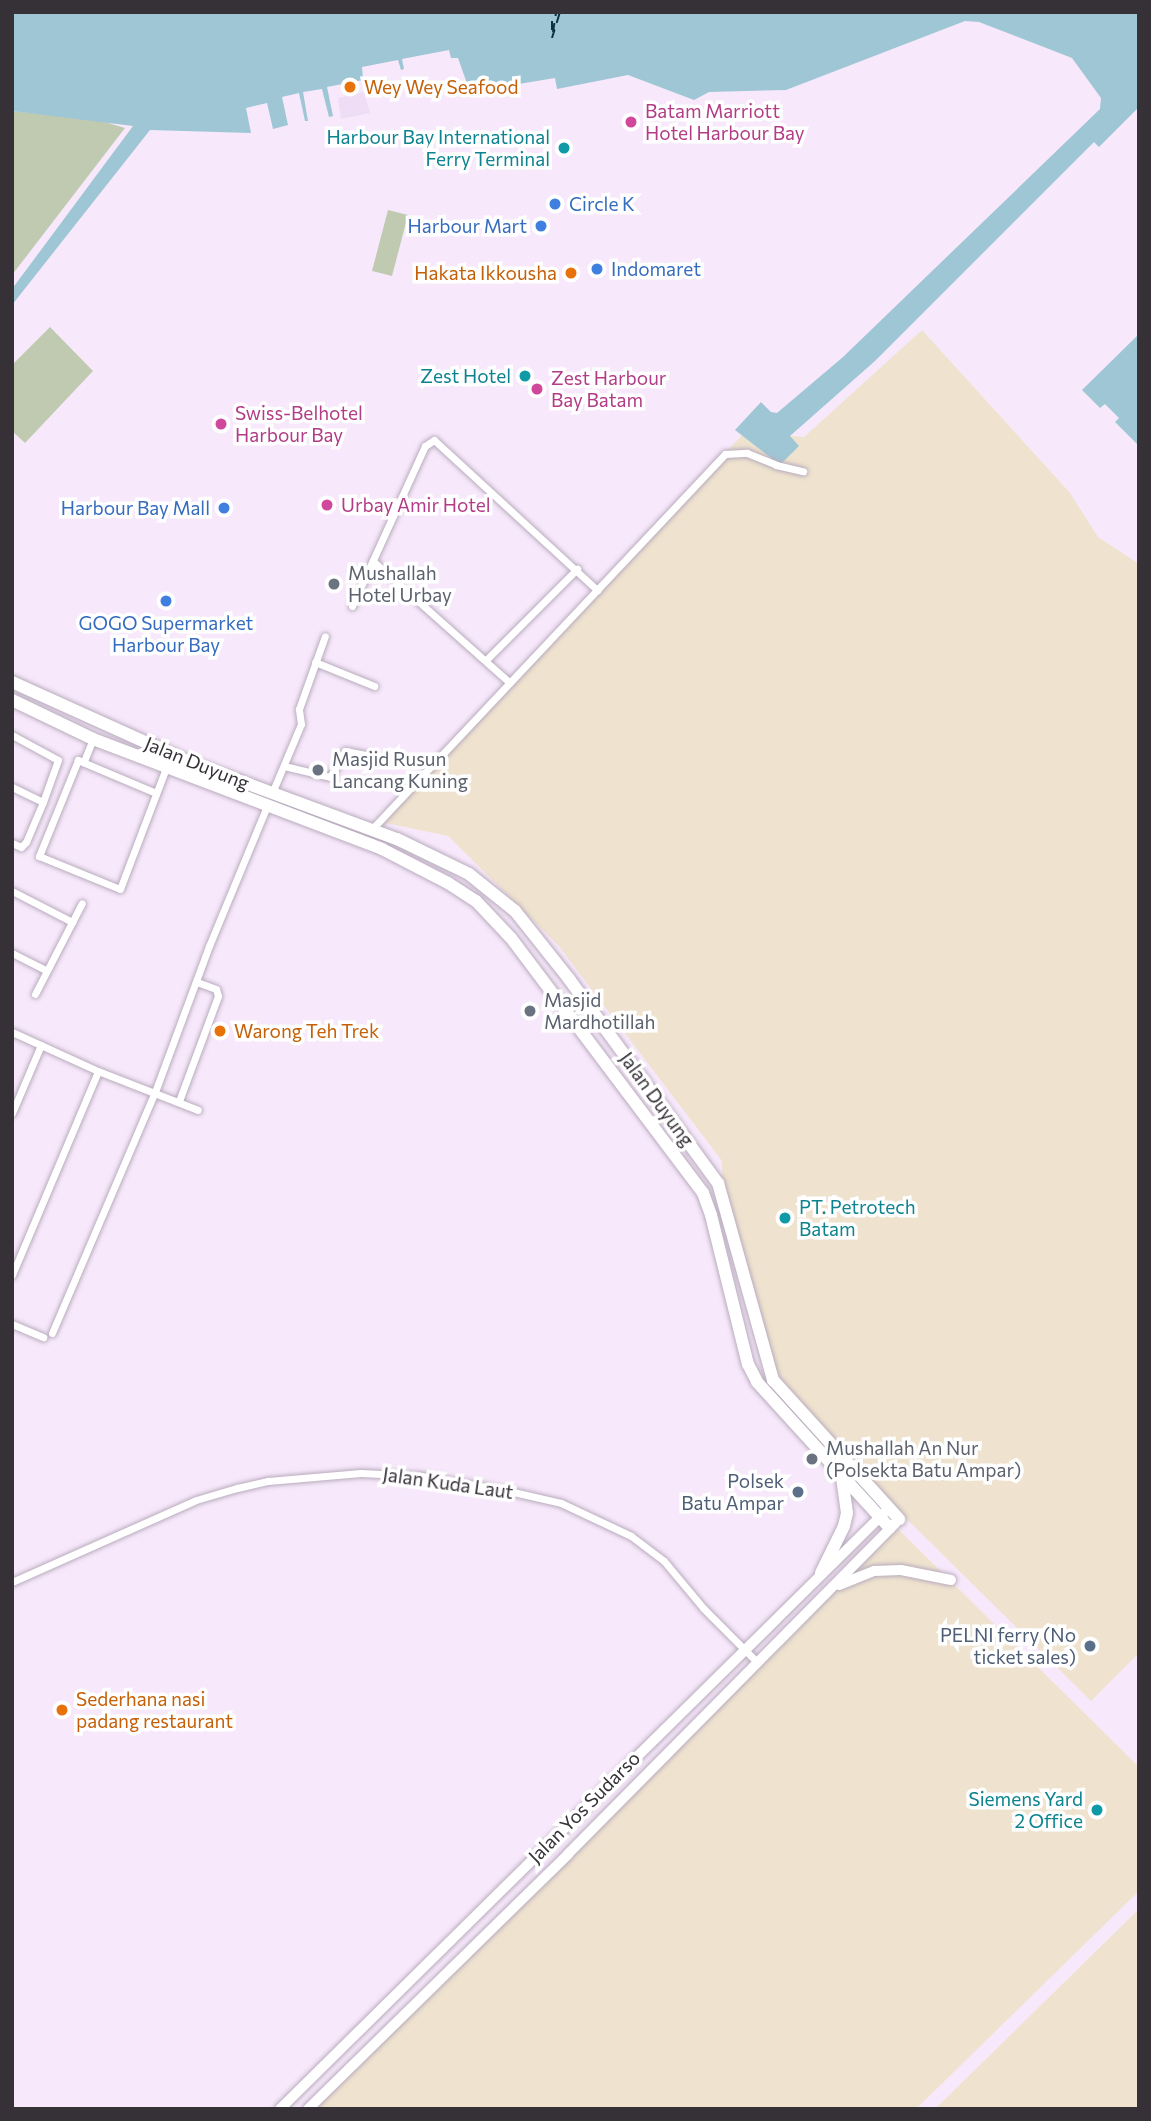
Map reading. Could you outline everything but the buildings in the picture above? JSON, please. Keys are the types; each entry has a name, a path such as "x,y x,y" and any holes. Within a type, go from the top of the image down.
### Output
{"highway":[{"name":"Jalan Duyung","path":"12,682 382,849 461,890 512,938 699,1186 711,1215 752,1374 767,1396 841,1474 895,1523"},
{"name":"Jalan Duyung","path":"12,700 99,741 166,768 372,829 397,839 481,881 515,911 569,979 718,1183 774,1380 884,1512"},
{"path":"99,741 110,727"},
{"path":"552,992 569,979"},
{"path":"821,1573 847,1513 841,1474"}],"main road":[{"name":"Jalan Yos Sudarso","path":"280,2109 884,1512"},
{"name":"Jalan Yos Sudarso","path":"308,2109 835,1587 895,1523"},
{"path":"835,1587 874,1571 901,1570 951,1580"}],"street":[{"path":"352,606 425,446 434,440 597,590"},
{"path":"372,829 725,454 747,453 776,465 803,471"},
{"path":"373,561 510,682"},
{"path":"486,660 577,569"},
{"path":"52,1333 155,1092 284,766 302,720 299,709 325,636"},
{"path":"315,662 374,686"},
{"path":"12,735 54,755 58,760 26,842 21,847 12,843"},
{"path":"84,761 99,741"},
{"path":"284,766 330,777 345,751 370,756"},
{"path":"156,793 84,761 75,762 39,850 39,856 120,889 166,768"},
{"path":"12,788 43,802"},
{"path":"12,891 72,922"},
{"path":"35,994 82,903"},
{"path":"12,953 47,971"},
{"path":"179,1101 219,992 197,982"},
{"path":"12,1032 98,1071 198,1110"},
{"path":"12,1114 41,1045"},
{"path":"12,1275 98,1071"},
{"path":"12,1324 43,1337"},
{"name":"Jalan Kuda Laut","path":"12,1583 197,1500 237,1488 268,1481 361,1473 408,1475 539,1497 589,1515 631,1536 664,1561 705,1609 758,1663"}],"shaded area":[{"path":"364,92 370,113 341,119 338,98"},
{"path":"922,330 1070,493 1098,537 1139,564 1139,1653 1091,1701 766,1380 723,1204 722,1161 558,945 448,836 381,822 745,432 804,437"},
{"path":"898,1529 1139,1767 1139,1891 916,2109 316,2109"},
{"path":"1139,1909 1139,2109 935,2109"}],"green space":[{"path":"12,111 98,120 125,128 12,275"},
{"path":"388,210 408,215 392,276 372,271"},
{"path":"50,327 93,371 25,443 12,431 12,365"}],"water":[{"path":"12,12 1139,12 1139,107 1099,147 1094,142 875,361 790,436 799,446 780,465 735,430 761,402 771,412 777,413 843,357 1100,109 1101,98 1072,58 979,22 965,21 786,90 709,92 694,100 628,75 557,89 555,78 470,92 458,58 451,58 449,50 402,59 404,69 401,70 398,60 362,67 363,80 327,87 333,116 329,117 322,89 303,92 308,121 305,121 299,93 282,97 288,125 273,129 267,103 246,108 251,133 150,130 12,305 12,289 133,126 12,111"},
{"path":"1139,334 1139,446 1115,422 1119,418 1105,404 1100,408 1082,390"}],"ferry route":[{"path":"552,12 552,30"},
{"path":"553,32 556,12"},
{"path":"552,38 560,12"}],"place":[{"name":"Wey Wey Seafood","path":"350,87"},
{"name":"Batam Marriott Hotel Harbour Bay","path":"631,122"},
{"name":"Harbour Bay International Ferry Terminal","path":"564,148"},
{"name":"Circle K","path":"555,204"},
{"name":"Harbour Mart","path":"541,226"},
{"name":"Indomaret","path":"597,269"},
{"name":"Hakata Ikkousha","path":"571,273"},
{"name":"Zest Hotel","path":"525,376"},
{"name":"Zest Harbour Bay Batam","path":"537,389"},
{"name":"Swiss-Belhotel Harbour Bay","path":"221,424"},
{"name":"Urbay Amir Hotel","path":"327,505"},
{"name":"Harbour Bay Mall","path":"224,508"},
{"name":"Mushallah Hotel Urbay","path":"334,584"},
{"name":"GOGO Supermarket Harbour Bay","path":"166,601"},
{"name":"Masjid Rusun Lancang Kuning","path":"318,770"},
{"name":"Masjid Mardhotillah","path":"530,1011"},
{"name":"Warong Teh Trek","path":"220,1031"},
{"name":"PT. Petrotech Batam","path":"785,1218"},
{"name":"Mushallah An Nur (Polsekta Batu Ampar)","path":"812,1459"},
{"name":"Polsek Batu Ampar","path":"798,1492"},
{"name":"PELNI ferry (No ticket sales)","path":"1090,1646"},
{"name":"Sederhana nasi padang restaurant","path":"62,1710"},
{"name":"Siemens Yard 2 Office","path":"1097,1810"}]}
